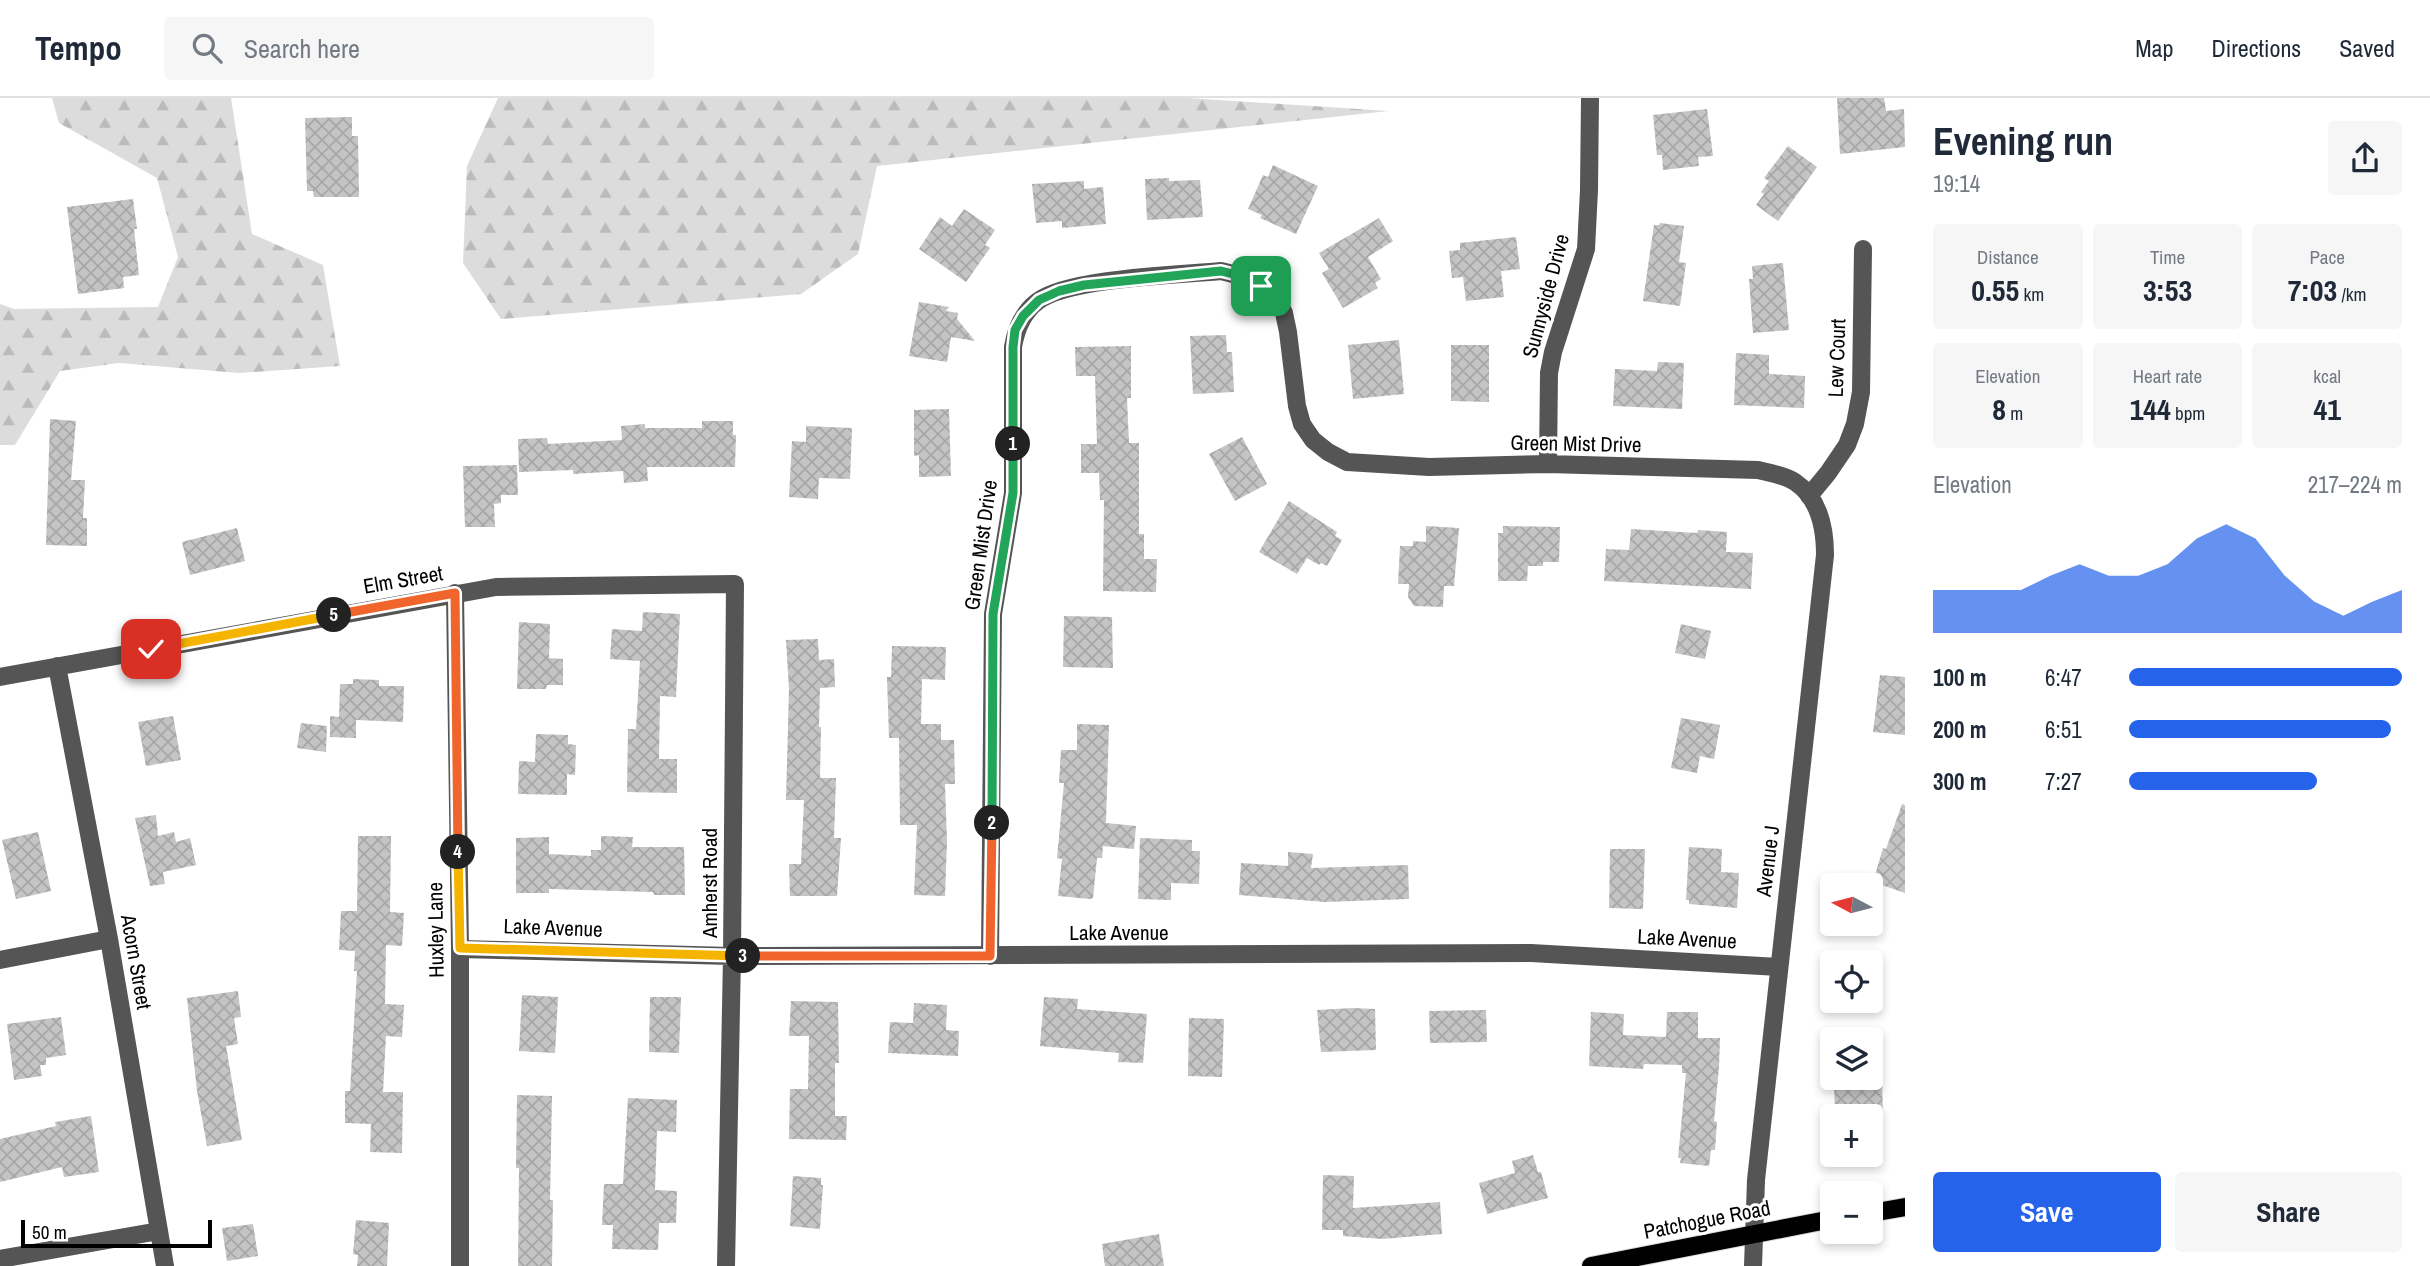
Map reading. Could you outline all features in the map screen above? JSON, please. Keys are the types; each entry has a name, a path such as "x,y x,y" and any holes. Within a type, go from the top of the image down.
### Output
{"main road":[{"path":"1883,1211 1905,1207"},
{"name":"Patchogue Road","path":"1591,1266 1820,1221"}],"street":[{"name":"Sunnyside Drive","path":"1548,464 1549,373 1553,352 1586,249 1590,98"},
{"name":"Lew Court","path":"1809,496 1847,444 1855,424 1861,392 1863,249"},
{"name":"Green Mist Drive","path":"990,956 993,614 1013,493 1015,330 1023,316 1039,300 1059,291 1084,285 1221,271 1241,276 1261,286 1276,298 1284,313 1302,424 1328,452 1347,462 1429,467 1548,464 1758,471 1782,476 1796,483 1809,496"},
{"name":"Avenue J","path":"1754,1266 1756,1180 1825,555 1825,535 1809,496"},
{"name":"Elm Street","path":"0,677 496,587 735,583"},
{"name":"Amherst Road","path":"726,1266 735,583"},
{"name":"Huxley Lane","path":"455,593 460,948 460,1266"},
{"name":"Acorn Street","path":"57,666 109,939 165,1266"},
{"path":"0,960 109,939"},
{"name":"Lake Avenue","path":"460,948 732,956 1531,953 1779,967"},
{"path":"0,1259 159,1231"}],"green space":[{"path":"52,98 231,98 252,234 323,265 340,366 239,373 119,363 60,371 15,445 0,445 0,304 14,309 158,307 178,257 157,178 59,123"},
{"path":"498,98 1188,98 1389,111 877,166 858,254 801,294 501,319 463,263 467,166"}],"building":[{"path":"1837,98 1884,98 1886,111 1904,109 1905,147 1840,154"},
{"path":"1707,109 1713,156 1698,157 1699,166 1663,170 1662,155 1657,155 1653,115"},
{"path":"352,117 352,136 358,136 359,197 314,197 313,191 307,191 305,118"},
{"path":"1788,146 1817,167 1778,221 1756,205 1769,181 1764,178"},
{"path":"1273,165 1318,186 1296,234 1260,218 1262,215 1248,209 1263,175 1268,177"},
{"path":"1169,178 1169,181 1200,180 1203,217 1147,220 1145,179"},
{"path":"1084,181 1084,189 1103,187 1106,224 1062,228 1062,221 1036,223 1032,184"},
{"path":"133,199 139,275 123,277 124,288 78,294 67,207"},
{"path":"964,209 995,230 985,245 990,248 966,282 919,249 940,217 952,226"},
{"path":"1379,218 1393,241 1368,257 1381,279 1375,283 1378,288 1343,308 1322,273 1329,269 1319,253"},
{"path":"1660,223 1684,226 1679,262 1686,263 1680,306 1643,301 1654,225"},
{"path":"1516,237 1520,269 1501,271 1504,297 1466,301 1463,277 1452,278 1449,251 1460,250 1460,243"},
{"path":"1783,263 1789,330 1753,333 1749,279 1753,279 1752,266"},
{"path":"919,302 949,307 946,311 958,313 957,319 975,341 951,337 947,362 909,356"},
{"path":"1226,335 1227,352 1232,352 1234,392 1193,394 1190,336"},
{"path":"1399,340 1404,394 1353,399 1348,345"},
{"path":"1451,345 1489,345 1489,402 1451,401"},
{"path":"1131,346 1131,398 1127,398 1129,443 1139,443 1139,534 1144,534 1144,559 1157,559 1156,592 1103,591 1104,500 1100,500 1099,473 1081,473 1081,444 1097,444 1095,376 1076,376 1075,347"},
{"path":"1736,353 1769,355 1769,374 1805,376 1804,408 1734,405"},
{"path":"1658,362 1684,363 1682,409 1613,406 1615,369 1657,371"},
{"path":"949,409 951,476 919,477 919,455 914,456 914,410"},
{"path":"50,419 76,421 71,480 85,480 83,518 87,518 87,546 46,545"},
{"path":"702,421 733,421 733,435 736,435 735,467 647,467 648,481 624,483 623,471 573,474 573,470 519,472 518,439 547,438 548,444 622,440 621,426 645,424 645,428 702,428"},
{"path":"806,426 852,428 850,479 819,478 818,499 789,497 792,441 806,442"},
{"path":"1242,437 1267,484 1235,501 1209,454"},
{"path":"517,465 518,495 501,495 501,503 494,504 495,527 465,527 463,466"},
{"path":"1289,501 1337,532 1335,536 1342,540 1327,566 1307,558 1297,574 1259,552"},
{"path":"1426,526 1459,528 1454,586 1444,586 1443,607 1414,606 1408,597 1409,584 1398,584 1400,546 1413,546 1413,541 1426,542"},
{"path":"1503,526 1560,527 1559,562 1528,566 1527,581 1498,581 1498,533 1503,533"},
{"path":"237,528 245,561 190,575 182,542"},
{"path":"1631,529 1727,532 1726,552 1753,553 1751,589 1604,581 1606,549 1629,550"},
{"path":"643,612 680,614 676,697 660,696 659,759 677,759 677,793 627,792 628,729 636,729 640,661 610,659 612,629 642,631"},
{"path":"1064,616 1112,617 1113,668 1063,667"},
{"path":"519,622 550,624 549,658 563,659 563,685 547,685 546,689 517,689"},
{"path":"1681,624 1711,631 1705,659 1675,653"},
{"path":"818,639 819,660 834,659 835,687 820,688 819,727 820,778 836,778 834,838 841,838 837,896 790,896 789,864 801,864 804,800 786,800 789,689 786,640"},
{"path":"892,646 946,647 945,680 922,679 921,724 941,724 941,740 954,740 955,784 945,784 945,896 914,895 917,825 900,825 899,738 889,738 887,677 891,677"},
{"path":"1880,675 1905,677 1905,735 1873,732"},
{"path":"353,679 379,680 379,686 404,686 403,722 356,720 356,738 330,737 330,716 339,717 340,684 353,684"},
{"path":"173,716 181,760 146,766 138,722"},
{"path":"1681,718 1720,725 1714,759 1700,756 1697,773 1671,768"},
{"path":"301,723 327,726 326,752 297,748"},
{"path":"1077,724 1109,725 1106,823 1136,826 1134,849 1103,846 1102,858 1097,858 1093,898 1090,899 1058,896 1062,859 1057,858 1064,783 1059,783 1061,750 1077,750"},
{"path":"536,734 568,735 568,744 576,745 575,775 567,774 567,795 518,794 519,761 535,762"},
{"path":"1902,804 1905,805 1905,893 1883,885 1883,873 1876,873 1883,848 1886,849"},
{"path":"156,815 158,836 174,832 176,842 190,838 196,865 163,872 165,884 150,886 135,818"},
{"path":"38,832 51,891 16,899 2,840"},
{"path":"358,836 391,836 390,912 404,913 402,946 386,945 385,1004 404,1005 402,1037 386,1036 383,1092 403,1092 402,1153 370,1152 371,1124 345,1123 345,1091 350,1091 357,971 354,971 355,951 339,950 341,911 357,911"},
{"path":"601,836 633,837 632,847 684,847 685,895 549,889 549,893 516,893 516,838 549,837 549,854 591,856 591,850 601,850"},
{"path":"1140,838 1192,840 1192,851 1200,851 1199,884 1171,883 1171,900 1138,899"},
{"path":"1689,847 1722,849 1721,872 1739,873 1737,908 1689,904 1689,900 1686,900"},
{"path":"1610,849 1645,849 1643,909 1609,908"},
{"path":"1288,852 1313,854 1311,868 1408,865 1409,899 1325,902 1239,895 1241,863 1288,866"},
{"path":"238,991 241,1017 234,1018 238,1044 226,1046 242,1140 207,1146 197,1091 187,998"},
{"path":"522,995 558,997 555,1053 519,1051"},
{"path":"650,997 681,997 679,1053 649,1052"},
{"path":"1044,997 1078,999 1077,1009 1147,1014 1143,1063 1118,1062 1119,1053 1040,1046"},
{"path":"791,1001 838,1002 839,1063 835,1063 835,1116 847,1116 846,1140 789,1139 790,1089 808,1089 809,1036 789,1036"},
{"path":"914,1003 947,1005 946,1030 959,1031 958,1056 888,1053 890,1022 913,1023"},
{"path":"1375,1009 1376,1050 1321,1052 1317,1010"},
{"path":"1486,1010 1487,1042 1430,1043 1429,1011"},
{"path":"1591,1012 1624,1014 1623,1035 1666,1037 1667,1012 1698,1012 1698,1038 1720,1038 1714,1121 1717,1122 1715,1150 1711,1150 1709,1166 1680,1163 1681,1158 1678,1158 1686,1073 1682,1073 1682,1065 1644,1064 1643,1069 1589,1066"},
{"path":"61,1017 66,1055 46,1058 46,1065 40,1065 42,1076 14,1080 7,1024"},
{"path":"1189,1018 1224,1019 1222,1077 1188,1076"},
{"path":"1834,1090 1882,1090 1883,1104 1835,1104"},
{"path":"517,1095 552,1096 552,1266 518,1266"},
{"path":"628,1098 677,1100 676,1132 657,1131 655,1190 677,1191 676,1223 659,1223 658,1250 612,1249 613,1225 602,1225 604,1184 623,1184"},
{"path":"91,1116 99,1172 64,1177 62,1167 0,1182 0,1139 56,1126 55,1122"},
{"path":"1533,1155 1548,1198 1487,1214 1479,1183 1515,1173 1512,1161"},
{"path":"1323,1175 1354,1176 1353,1208 1440,1202 1442,1234 1382,1239 1343,1236 1343,1230 1322,1230"},
{"path":"793,1176 821,1178 823,1185 820,1229 790,1226"},
{"path":"356,1220 389,1223 387,1266 357,1266 358,1255 353,1254"},
{"path":"253,1224 258,1256 227,1261 222,1228"},
{"path":"1159,1234 1164,1266 1105,1266 1102,1244"}],"route":[{"path":"151,649 455,593 460,948 732,956 990,956 993,614 1013,493 1015,330 1023,316 1039,300 1059,291 1084,285 1221,271 1241,276 1261,286"}]}
